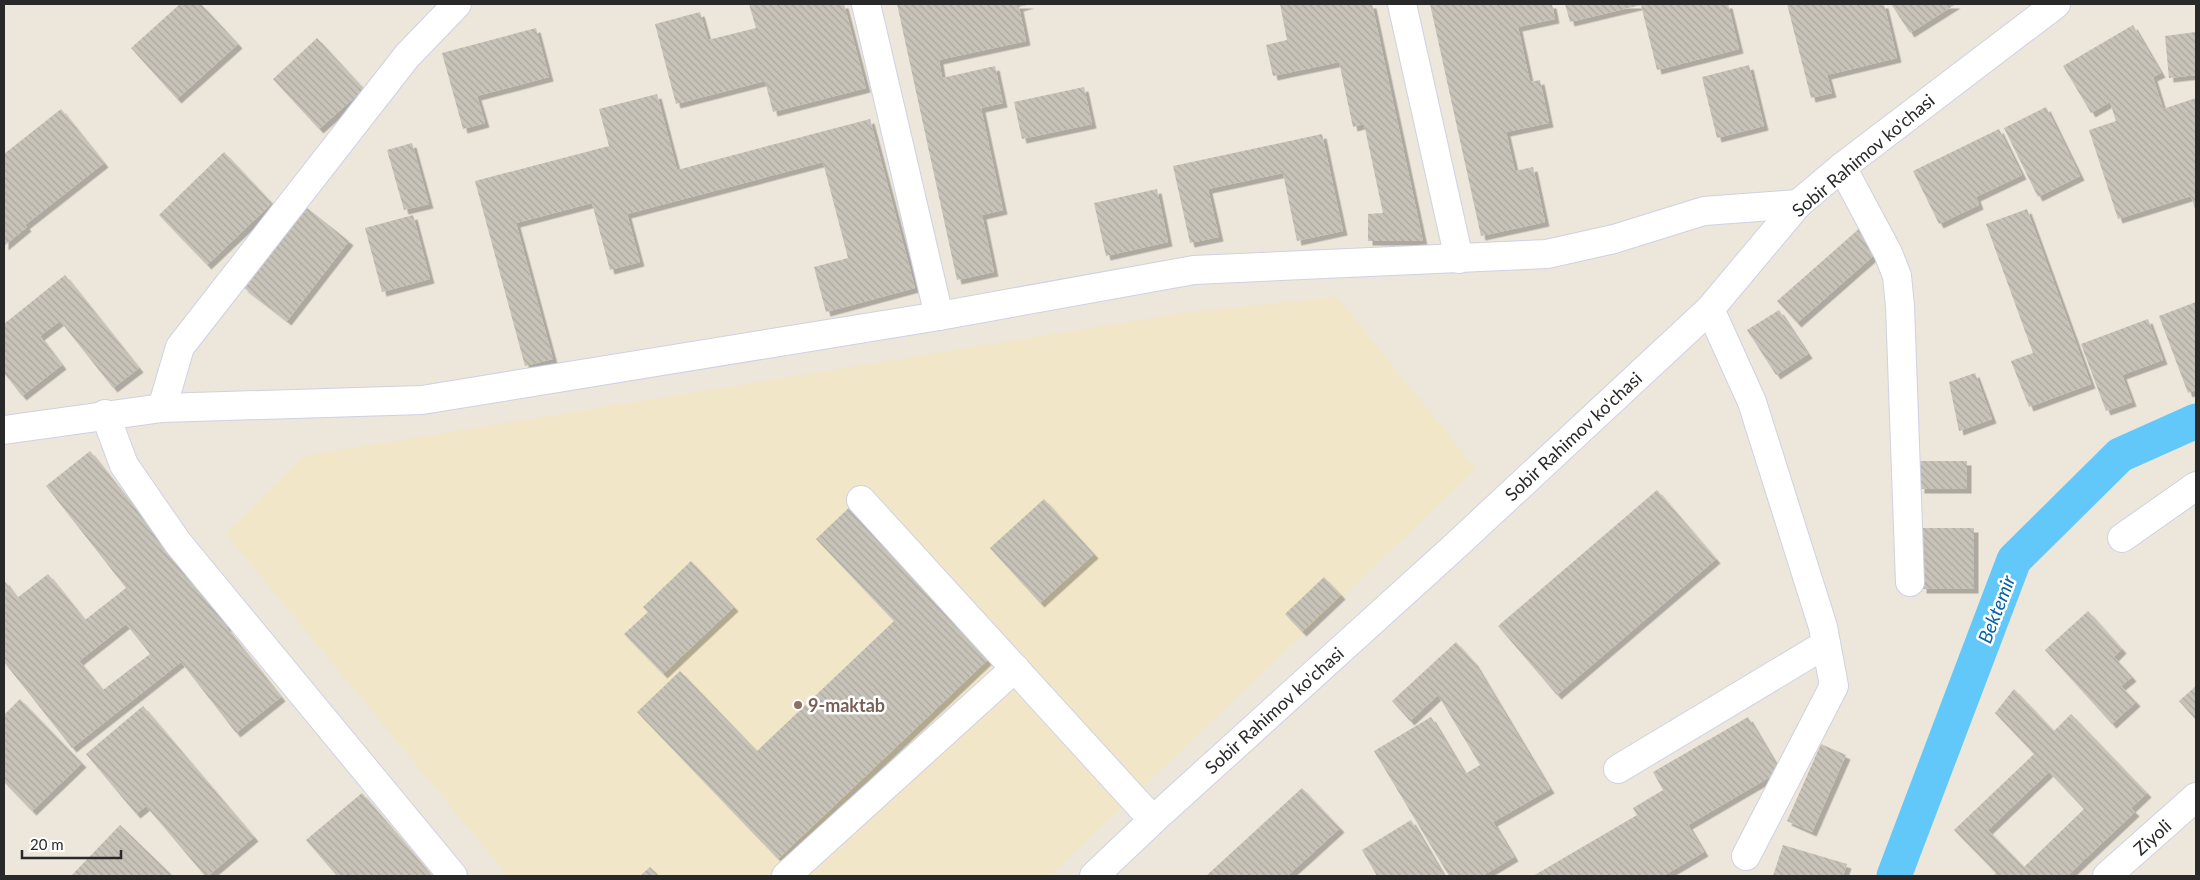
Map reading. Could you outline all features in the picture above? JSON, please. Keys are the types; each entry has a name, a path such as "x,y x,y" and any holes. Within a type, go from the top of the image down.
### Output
{"street":[{"path":"162,408 180,347 406,56 457,4"},
{"path":"866,4 939,316"},
{"path":"1402,4 1459,259"},
{"name":"Sobir Rahimov ko'chasi","path":"1094,876 1153,820 1452,549 1710,309 1798,204 1842,167 2056,4"},
{"path":"1842,167 1888,253 1897,276 1900,306 1910,582"},
{"path":"4,430 105,414 162,408 422,400 939,316 1194,270 1547,254 1614,239 1704,211 1798,204"},
{"path":"1710,309 1752,402 1823,627 1834,686 1746,856"},
{"path":"105,414 124,465 178,543 453,876"},
{"path":"2122,538 2196,486"},
{"path":"860,500 1153,820"},
{"path":"1618,768 1826,644"},
{"path":"786,876 1015,668"},
{"name":"Ziyoli","path":"2107,876 2196,797"}],"shaded area":[{"name":"9-maktab","path":"1337,297 1476,469 1050,876 508,876 226,534 303,456 1189,312"}],"building":[{"path":"180,4 201,4 238,44 177,99 131,48"},
{"path":"749,4 844,4 866,88 773,112 765,81 676,104 655,24 700,12 708,40 756,28"},
{"path":"897,4 1030,4 1019,7 1026,41 939,60 942,78 995,66 1003,103 981,108 1003,210 982,215 994,272 957,280"},
{"path":"1280,4 1372,4 1423,241 1368,241 1368,214 1383,213 1364,124 1353,127 1339,62 1273,76 1266,45 1287,40"},
{"path":"1430,4 1552,4 1555,19 1518,27 1530,82 1540,80 1549,123 1506,132 1515,171 1533,167 1545,222 1481,236"},
{"path":"1565,4 1728,4 1739,49 1657,70 1641,5 1570,22"},
{"path":"1787,4 1884,4 1897,58 1827,75 1832,93 1811,98"},
{"path":"1891,4 1956,4 1910,33"},
{"path":"2133,25 2161,73 2153,77 2163,109 2196,98 2196,212 2191,196 2118,219 2089,130 2116,121 2110,102 2091,113 2063,66"},
{"path":"536,28 549,77 477,96 485,123 463,129 442,53"},
{"path":"2196,32 2196,75 2169,78 2165,36"},
{"path":"317,38 364,89 319,129 273,79"},
{"path":"1749,65 1764,126 1717,138 1702,77"},
{"path":"1084,87 1092,124 1022,139 1014,102"},
{"path":"657,94 677,170 870,119 915,288 826,312 814,267 848,258 823,162 627,214 640,262 610,270 592,203 516,223 553,359 525,366 475,181 609,146 599,109"},
{"path":"2046,107 2080,176 2038,197 2004,128"},
{"path":"61,109 104,163 25,225 27,227 4,246 4,154"},
{"path":"1999,129 2022,175 1976,197 1979,205 1939,224 1913,171"},
{"path":"1322,134 1343,231 1297,241 1283,173 1208,189 1219,237 1190,243 1173,166"},
{"path":"412,143 429,204 404,210 387,150"},
{"path":"224,152 272,203 207,265 159,215"},
{"path":"1157,189 1168,242 1106,256 1094,203"},
{"path":"306,207 349,241 287,321 243,287"},
{"path":"2027,209 2091,384 2029,407 2011,361 2033,353 1986,224"},
{"path":"413,215 430,279 382,292 365,228"},
{"path":"1861,227 1880,250 1797,323 1777,301"},
{"path":"65,275 139,368 113,388 60,321 40,336 62,365 22,396 4,373 4,324"},
{"path":"2196,302 2196,390 2188,393 2159,316"},
{"path":"1779,310 1808,354 1776,375 1747,330"},
{"path":"2148,319 2163,360 2122,375 2132,402 2106,411 2081,344"},
{"path":"1975,373 1992,419 1959,431 1949,382"},
{"path":"90,451 228,626 226,627 281,697 236,733 181,662 72,748 4,662 4,580 17,598 48,574 85,620 126,588 46,486","holes":["126,624 150,654 103,690 79,661"]},
{"path":"1920,461 1967,461 1967,489 1920,489"},
{"path":"1657,490 1716,559 1557,695 1498,626"},
{"path":"1044,499 1094,554 1040,603 990,548"},
{"path":"856,501 998,650 778,859 637,712 680,671 757,751 894,621 816,539"},
{"path":"1922,528 1974,528 1974,589 1922,589"},
{"path":"691,561 734,607 663,674 624,634 648,612 643,607"},
{"path":"1324,577 1341,595 1302,632 1285,614"},
{"path":"2088,611 2122,649 2114,657 2132,677 2121,686 2136,702 2112,724 2045,650"},
{"path":"1456,642 1474,662 1550,789 1493,822 1514,857 1482,876 1449,876 1374,751 1431,717 1465,774 1480,765 1438,695 1410,721 1392,701"},
{"path":"2196,686 2196,720 2179,701"},
{"path":"2014,689 2054,731 2071,714 2147,793 2131,808 2135,812 2067,876 1993,876 1996,873 1954,830 2034,754 1995,713","holes":["2049,772 2084,809 2024,867 1988,830"]},
{"path":"20,699 82,763 32,811 4,782 4,715"},
{"path":"143,706 254,837 208,876 205,876 146,806 136,814 86,754"},
{"path":"1748,717 1780,771 1688,825 1704,852 1663,876 1533,876 1637,815 1633,808 1663,790 1653,772"},
{"path":"1821,744 1846,755 1812,832 1787,821"},
{"path":"1302,788 1340,828 1287,876 1206,876"},
{"path":"362,793 432,876 351,876 348,873 345,876 337,876 306,840"},
{"path":"1411,820 1444,876 1377,876 1362,850"},
{"path":"120,825 173,876 71,876"},
{"path":"1783,845 1847,864 1843,876 1773,876"},
{"path":"650,867 659,876 640,876"}],"waterway":[{"name":"Bektemir","path":"1894,876 2014,560 2120,455 2196,421"}],"place":[{"name":"9-maktab","path":"798,705"}]}
